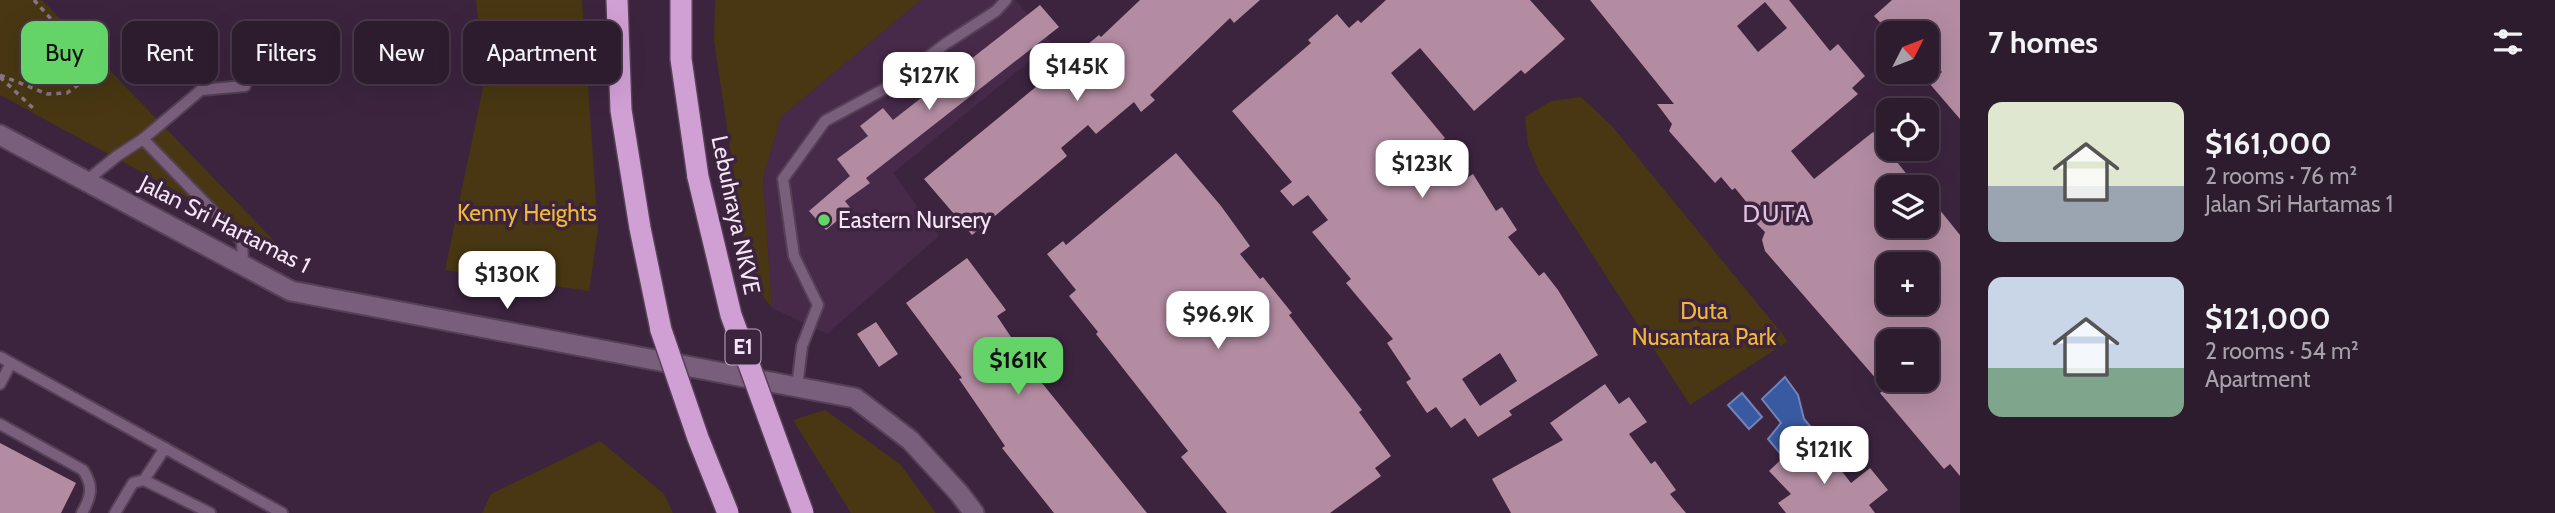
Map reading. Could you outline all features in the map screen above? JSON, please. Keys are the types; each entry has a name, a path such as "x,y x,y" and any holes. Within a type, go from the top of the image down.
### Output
{"highway":[{"path":"617,0 621,110 640,228 661,330 698,439 728,513"},
{"name":"Lebuhraya NKVE","path":"681,0 681,59 698,177 731,315 803,513"}],"street":[{"name":"Jalan Sri Hartamas 1","path":"0,135 291,291 855,398 910,440 974,513"}],"lane":[{"path":"797,387 802,346 818,305 794,256 783,179 825,121 890,86 945,44 996,11 1006,0"},
{"path":"86,181 144,139 201,90 244,86"},
{"path":"144,139 242,241 243,265"},
{"path":"0,357 282,513"},
{"path":"0,384 11,363"},
{"path":"0,424 83,470 91,482 90,500 82,513"},
{"path":"144,480 164,448"},
{"path":"115,513 133,483 144,480 210,513"}],"path":[{"path":"34,0 53,21"},
{"path":"0,76 47,94 67,93 78,84"},
{"path":"0,76 34,109"}],"shaded area":[{"path":"921,0 1015,0 1052,43 893,173 939,236 827,334 772,308 763,178 781,117"}],"green space":[{"path":"0,0 42,0 62,21 21,21 21,84 108,84 108,68 281,248 0,95"},
{"name":"Kenny Heights","path":"476,0 582,0 583,21 478,21"},
{"path":"715,0 921,0 781,117 763,178 772,308 749,277 714,40"},
{"name":"Kenny Heights","path":"484,84 588,84 598,230 589,291 445,270"},
{"name":"Duta Nusantara Park","path":"1581,97 1612,126 1788,341 1690,405 1540,174 1528,145 1525,117 1551,101"},
{"path":"825,410 900,464 936,513 851,513 793,420"},
{"path":"600,441 664,494 673,513 482,513 491,494"}],"water":[{"path":"1785,377 1798,395 1804,419 1825,444 1812,454 1801,443 1784,458 1768,439 1781,423 1762,399"},
{"path":"1742,393 1762,417 1749,429 1728,405"}],"building":[{"path":"1140,0 1260,0 1234,23 1230,18 1150,95 1155,100 1141,112 1134,102 1096,134 1088,125 1061,148 1067,156 972,235 924,179 1099,35 1101,37"},
{"path":"1386,0 1530,0 1565,39 1525,74 1521,70 1474,111 1420,48 1391,73 1445,138 1437,145 1459,183 1473,174 1496,211 1502,207 1517,230 1508,237 1539,276 1544,272 1558,290 1598,355 1509,411 1512,415 1478,437 1465,418 1451,428 1436,407 1427,413 1406,382 1411,379 1387,343 1393,339 1346,283 1351,279 1312,232 1328,220 1308,195 1293,206 1280,191 1292,182 1232,111 1311,43 1308,40 1337,14 1349,28 1358,20 1361,23","holes":["1500,353 1517,381 1480,406 1462,379"]},
{"path":"1590,0 1789,0 1830,51 1838,44 1865,76 1852,88 1858,94 1791,151 1814,179 1873,132 1876,136 1876,161 1896,161 1907,175 1876,175 1876,238 1939,238 1939,209 1960,235 1960,476 1950,464 1944,469 1880,393 1939,392 1939,329 1876,329 1876,379 1765,251 1762,240 1765,232 1751,218 1756,214 1735,188 1732,190 1721,177 1715,183 1669,131 1672,124 1657,104 1674,104","holes":["1765,2 1787,28 1758,52 1737,26"]},
{"path":"1892,0 1960,0 1960,119 1930,84 1939,84 1939,75 1942,72 1939,69 1939,21 1879,21 1874,16"},
{"path":"1040,5 1059,27 866,178 870,183 845,201 851,209 826,230 809,211 850,176 837,159 868,136 860,126 883,108 893,120"},
{"path":"1176,153 1221,206 1250,246 1240,254 1292,313 1289,315 1362,410 1359,412 1391,456 1375,468 1381,476 1330,513 1227,513 1181,457 1188,451 1069,296 1076,290 1047,254 1063,241 1066,245"},
{"path":"967,258 1006,310 997,316 1019,349 1031,341 1054,374 1042,383 1147,513 1054,513 1002,448 1005,446 959,379 962,378 906,303"},
{"path":"876,322 898,354 879,367 857,334"},
{"path":"1605,384 1619,404 1629,397 1647,422 1629,434 1651,464 1655,461 1676,490 1670,494 1686,513 1511,513 1492,479 1563,440 1550,423"},
{"path":"0,443 76,483 61,513 0,513"},
{"path":"1798,443 1823,468 1833,460 1851,483 1870,468 1888,490 1869,505 1875,513 1786,513 1778,503 1791,494 1769,471"}],"place":[{"name":"Eastern Nursery","path":"824,220"}],"district":[{"name":"DUTA","path":"1777,214"}]}
